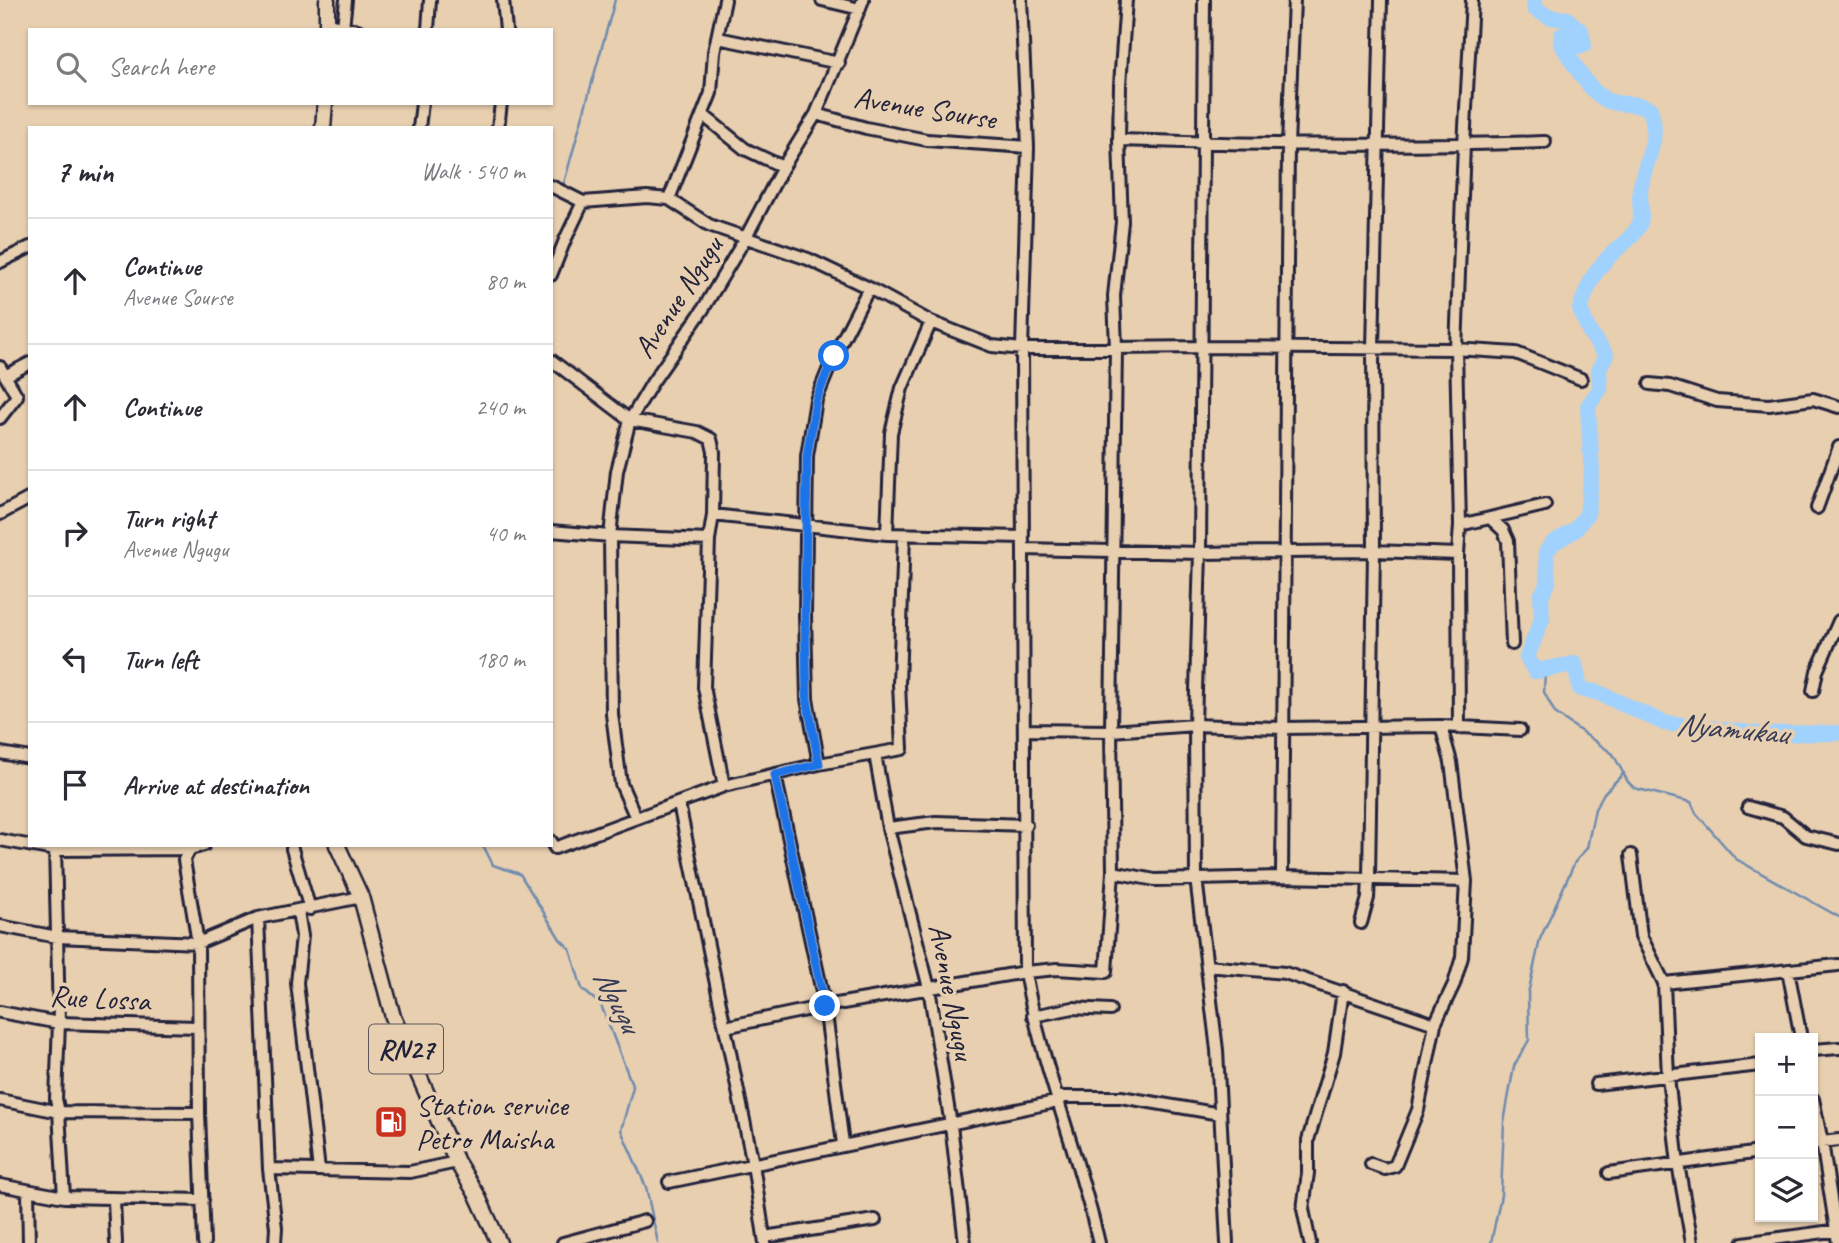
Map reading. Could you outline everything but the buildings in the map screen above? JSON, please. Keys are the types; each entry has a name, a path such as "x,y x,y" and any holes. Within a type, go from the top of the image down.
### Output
{"main road":[{"path":"327,0 327,27"},
{"path":"323,126 325,105"},
{"name":"RN27","path":"338,847 361,897 393,1017 457,1162 477,1195 499,1243"}],"street":[{"path":"343,27 346,0"},
{"path":"428,28 430,0"},
{"path":"503,0 506,28"},
{"path":"669,198 710,93 714,52 725,0"},
{"path":"822,0 862,5"},
{"path":"1021,0 1028,147 1022,349 1025,972 1033,1016 1087,1193 1099,1243"},
{"path":"725,1027 825,1006 1025,972 1057,969 1106,972 1113,872 1111,731 1114,296 1122,222 1119,140 1126,0"},
{"path":"1204,0 1200,553 1195,725 1196,878 1217,1050 1227,1243"},
{"path":"1282,877 1289,145 1294,0"},
{"path":"1361,923 1368,898 1369,878 1374,551 1373,349 1381,0"},
{"path":"1459,728 1460,525 1456,349 1472,0"},
{"name":"Avenue Ngugu","path":"629,420 702,311 816,114 862,5"},
{"path":"327,27 348,28"},
{"path":"718,38 839,63"},
{"path":"419,126 422,105"},
{"path":"498,126 501,105"},
{"name":"Avenue Sourse","path":"816,114 866,128 927,140 1028,147"},
{"path":"703,115 745,149 783,167"},
{"path":"1119,140 1289,145 1545,142"},
{"path":"555,188 583,202 669,198 709,225 808,259 931,322 992,346 1022,349 1201,346 1456,349 1516,353 1581,379"},
{"path":"553,270 583,202"},
{"path":"0,262 28,248"},
{"path":"819,764 807,699 807,456 816,400 834,356 869,288"},
{"path":"887,534 891,433 902,388 931,322"},
{"path":"553,362 629,420 697,432 711,439 715,452 704,687 724,786"},
{"path":"0,418 17,396 3,372 28,364"},
{"path":"1650,384 1670,386 1717,401 1769,405 1813,399 1839,407"},
{"path":"629,420 617,471 610,536 612,714 621,784 636,818"},
{"path":"1817,508 1839,447"},
{"path":"0,514 28,499"},
{"path":"1460,525 1545,505"},
{"path":"713,515 806,527 1112,551 1374,551 1458,554"},
{"path":"1490,518 1503,530 1508,541 1512,644"},
{"path":"553,531 709,540"},
{"path":"553,844 555,848 724,786 819,764 902,749 899,684 904,535"},
{"path":"1813,691 1817,671 1839,621"},
{"path":"1024,730 1111,731 1195,725 1282,728 1441,726 1520,730"},
{"path":"1371,1164 1385,1169 1395,1166 1418,1110 1435,1024 1454,984 1462,957 1466,881 1451,762 1441,726"},
{"path":"0,753 28,758"},
{"name":"Avenue Ngugu","path":"875,754 888,828 929,988 951,1125 965,1243"},
{"path":"775,775 825,1006 843,1144"},
{"path":"679,804 753,1164 765,1240 876,1220"},
{"path":"1748,807 1783,817 1806,836 1839,844"},
{"path":"888,828 936,822 1026,825"},
{"path":"0,840 28,844"},
{"path":"64,1197 56,1099 60,1023 55,847 197,847"},
{"path":"190,849 184,860 198,943 197,1027 204,1243"},
{"path":"292,849 310,909"},
{"path":"1631,855 1641,936 1664,983 1668,1077 1678,1164 1692,1243"},
{"path":"1113,872 1155,880 1282,877 1466,881"},
{"path":"0,926 57,937 198,943 258,918 361,897"},
{"path":"298,911 302,936 297,983 319,1170"},
{"path":"258,918 269,1169 276,1228 275,1243"},
{"path":"1664,983 1838,965"},
{"path":"1208,966 1285,973 1435,1024"},
{"path":"1788,970 1800,1033"},
{"path":"1310,1243 1303,1209 1308,1173 1308,1140 1334,1053 1343,991"},
{"path":"1033,1016 1073,1008 1110,1010"},
{"name":"Rue Lossa","path":"0,1012 60,1023 197,1027"},
{"path":"1818,1050 1839,1048"},
{"path":"1596,1084 1755,1066"},
{"path":"669,1182 843,1144 951,1125 1059,1099 1121,1097 1220,1114"},
{"path":"0,1100 59,1112 199,1113"},
{"path":"1818,1143 1839,1140"},
{"path":"1818,1147 1838,1243"},
{"path":"1609,1172 1755,1153"},
{"path":"269,1169 410,1172 457,1162"},
{"path":"0,1185 64,1197 203,1200"},
{"path":"28,1191 29,1243"},
{"path":"114,1199 116,1243"},
{"path":"564,1243 645,1221"},
{"path":"1742,1243 1837,1230"}],"waterway":[{"name":"Ngugu","path":"559,187 564,183 615,0"},
{"name":"Nyamukau","path":"1534,0 1535,9 1550,17 1567,19 1581,31 1584,45 1579,46 1562,35 1561,43 1593,90 1606,100 1650,109 1654,132 1641,182 1639,226 1596,272 1580,309 1590,333 1606,355 1599,369 1600,389 1588,406 1592,472 1587,514 1575,530 1553,543 1546,552 1548,583 1541,596 1542,619 1527,657 1535,671 1575,664 1580,689 1599,693 1664,723 1759,734 1839,733"},
{"path":"1545,671 1544,692 1555,713 1613,754 1634,788 1691,802 1696,813 1736,859 1839,917"},
{"path":"1491,1243 1501,1195 1504,1122 1514,1066 1529,1040 1528,994 1540,939 1575,862 1587,848 1595,809 1604,793 1624,773"},
{"name":"Ngugu","path":"484,847 493,865 520,874 560,939 570,949 582,989 601,1005 633,1087 621,1130 646,1187 658,1243"}],"place":[{"name":"Station service Petro Maisha","path":"391,1122"}],"route":[{"path":"825,1006 775,775 819,764 807,699 807,456 816,400 834,356"}]}
